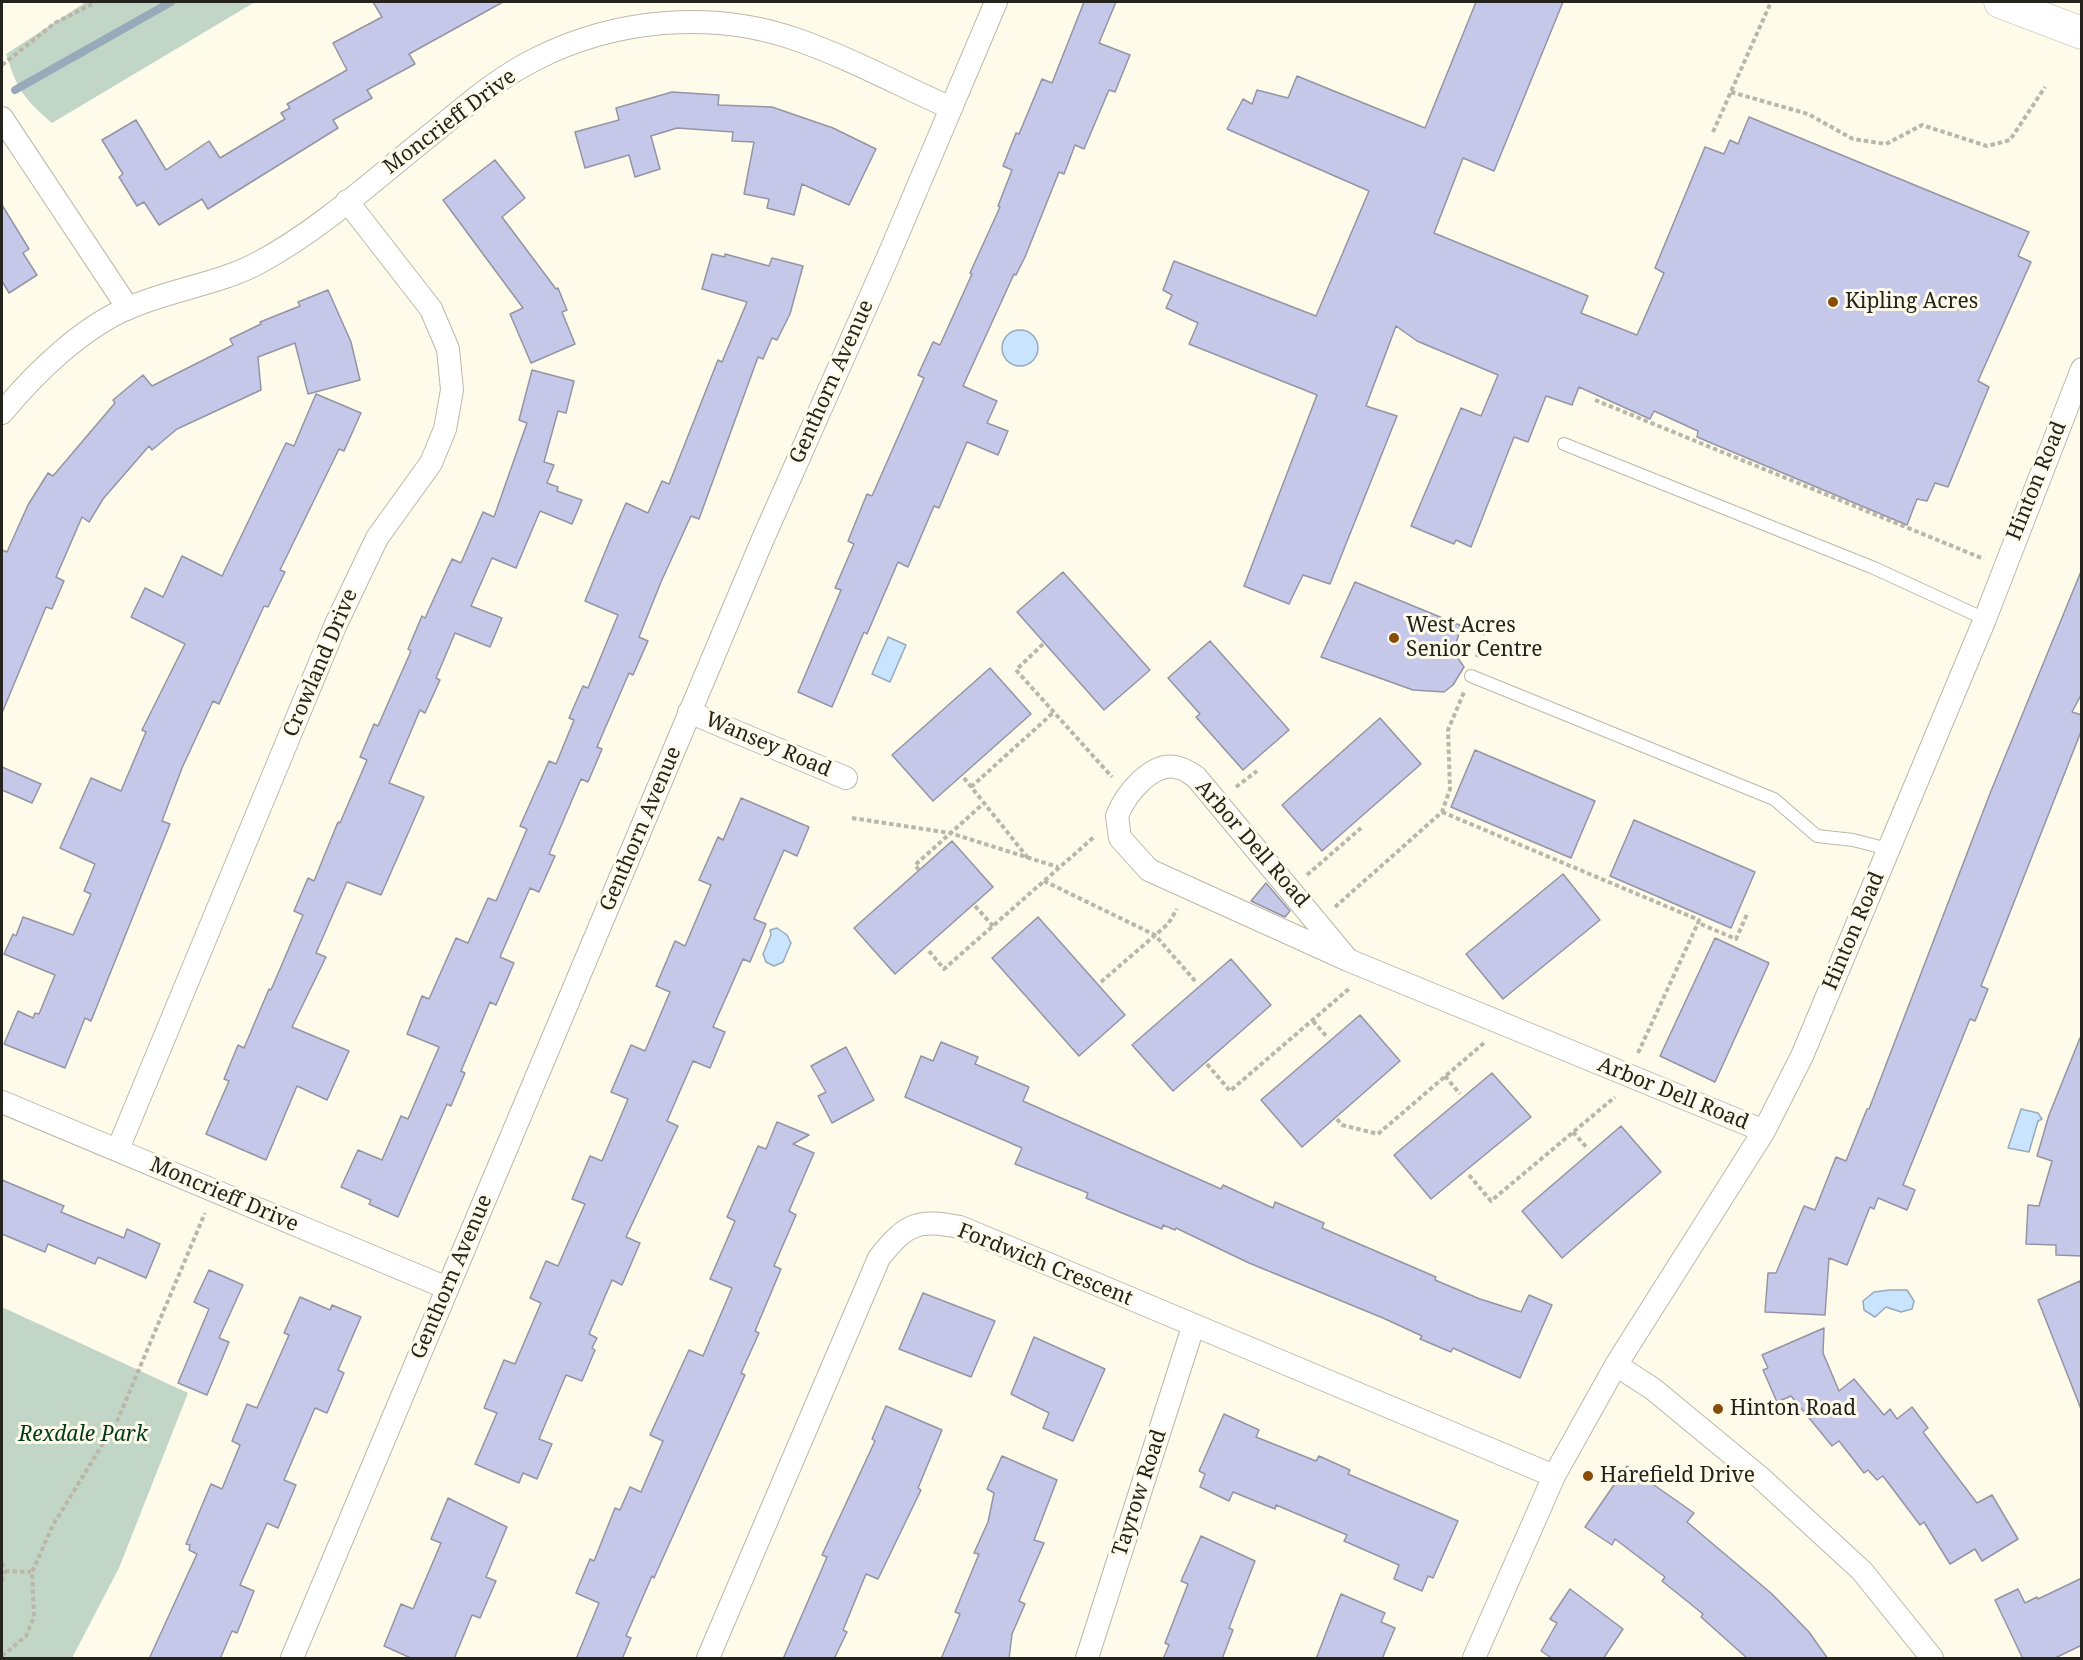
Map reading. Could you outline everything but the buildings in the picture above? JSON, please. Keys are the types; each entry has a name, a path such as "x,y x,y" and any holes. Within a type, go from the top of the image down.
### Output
{"main road":[{"path":"2000,2 2082,33"}],"street":[{"name":"Genthorn Avenue","path":"292,1659 689,712 888,257 996,2"},
{"name":"Moncrieff Drive","path":"2,413 29,381 77,340 128,308 258,263 298,238 347,201 477,97 535,59 594,36 647,24 695,23 745,27 795,39 950,107"},
{"path":"2,119 128,308"},
{"name":"Crowland Drive","path":"118,1149 336,624 377,538 430,463 446,429 452,390 448,349 431,309 347,201"},
{"name":"Hinton Road","path":"1474,1659 1554,1476 1616,1365 1764,1131 1802,1056 1985,619 2003,567 2082,369"},
{"name":"Wansey Road","path":"689,712 846,778"},
{"name":"Arbor Dell Road","path":"1357,964 1317,921 1196,777 1178,767 1157,770 1137,785 1117,816 1120,838 1131,853 1149,870 1357,964 1764,1131"},
{"name":"Moncrieff Drive","path":"2,1102 447,1288"},
{"name":"Fordwich Crescent","path":"708,1659 879,1258 893,1240 914,1225 934,1222 960,1227 1193,1327 1554,1476"},
{"name":"Tayrow Road","path":"1087,1659 1193,1327"},
{"path":"1616,1365 1653,1389 1762,1479 1862,1571 1932,1659"}],"lane":[{"path":"1564,444 1874,568 1985,619"},
{"path":"1471,676 1774,799 1817,836 1853,840 1888,849"}],"path":[{"path":"2,65 56,23 96,2"},
{"path":"1713,132 1771,2"},
{"path":"1731,92 1808,114 1853,139 1886,144 1922,125 1988,146 2010,140 2045,87"},
{"path":"1595,400 2003,567"},
{"path":"1317,921 1351,896 1442,813 1450,789 1448,730 1471,676 1485,626"},
{"path":"1043,644 1016,670 1129,796"},
{"path":"971,787 1054,712"},
{"path":"964,778 1029,859"},
{"path":"919,870 915,865 984,803"},
{"path":"1442,813 1699,920 1698,923 1736,939 1749,912"},
{"path":"929,951 944,969 1117,816"},
{"path":"852,818 950,833 1059,867"},
{"path":"1291,889 1361,828"},
{"path":"1044,881 1155,936 1196,982"},
{"path":"1101,982 1168,924 1190,888"},
{"path":"975,906 993,926"},
{"path":"1207,1064 1230,1092 1357,982 1357,964"},
{"path":"1313,1021 1328,1038"},
{"path":"1337,1119 1342,1125 1378,1134 1488,1040 1496,1021"},
{"path":"1445,1076 1460,1094"},
{"path":"1573,1132 1588,1149"},
{"path":"2,1656 26,1636 34,1617 32,1572 52,1525 118,1419 214,1191"},
{"path":"2,1563 5,1571 2,1581"},
{"path":"5,1571 32,1572"}],"green space":[{"path":"86,2 255,2 52,123 23,93 6,54"},
{"name":"Rexdale Park","path":"2,1307 188,1393 119,1568 72,1658 2,1658"}],"water":[{"path":"1020,330 1033,335 1038,348 1033,361 1020,366 1007,361 1002,348 1007,335"},
{"path":"888,637 906,645 890,682 872,674"},
{"path":"777,928 787,935 791,943 783,962 774,966 766,962 763,954 771,935 770,930"},
{"path":"2021,1109 2038,1113 2042,1119 2038,1121 2029,1152 2008,1148"},
{"path":"1907,1290 1914,1301 1912,1309 1901,1312 1886,1307 1875,1317 1864,1310 1863,1301 1874,1292"}],"waterway":[{"path":"15,90 171,2"}],"place":[{"name":"Kipling Acres","path":"1833,302"},
{"name":"West Acres Senior Centre","path":"1394,638"},
{"name":"Hinton Road","path":"1718,1409"},
{"name":"Harefield Drive","path":"1588,1476"}]}
